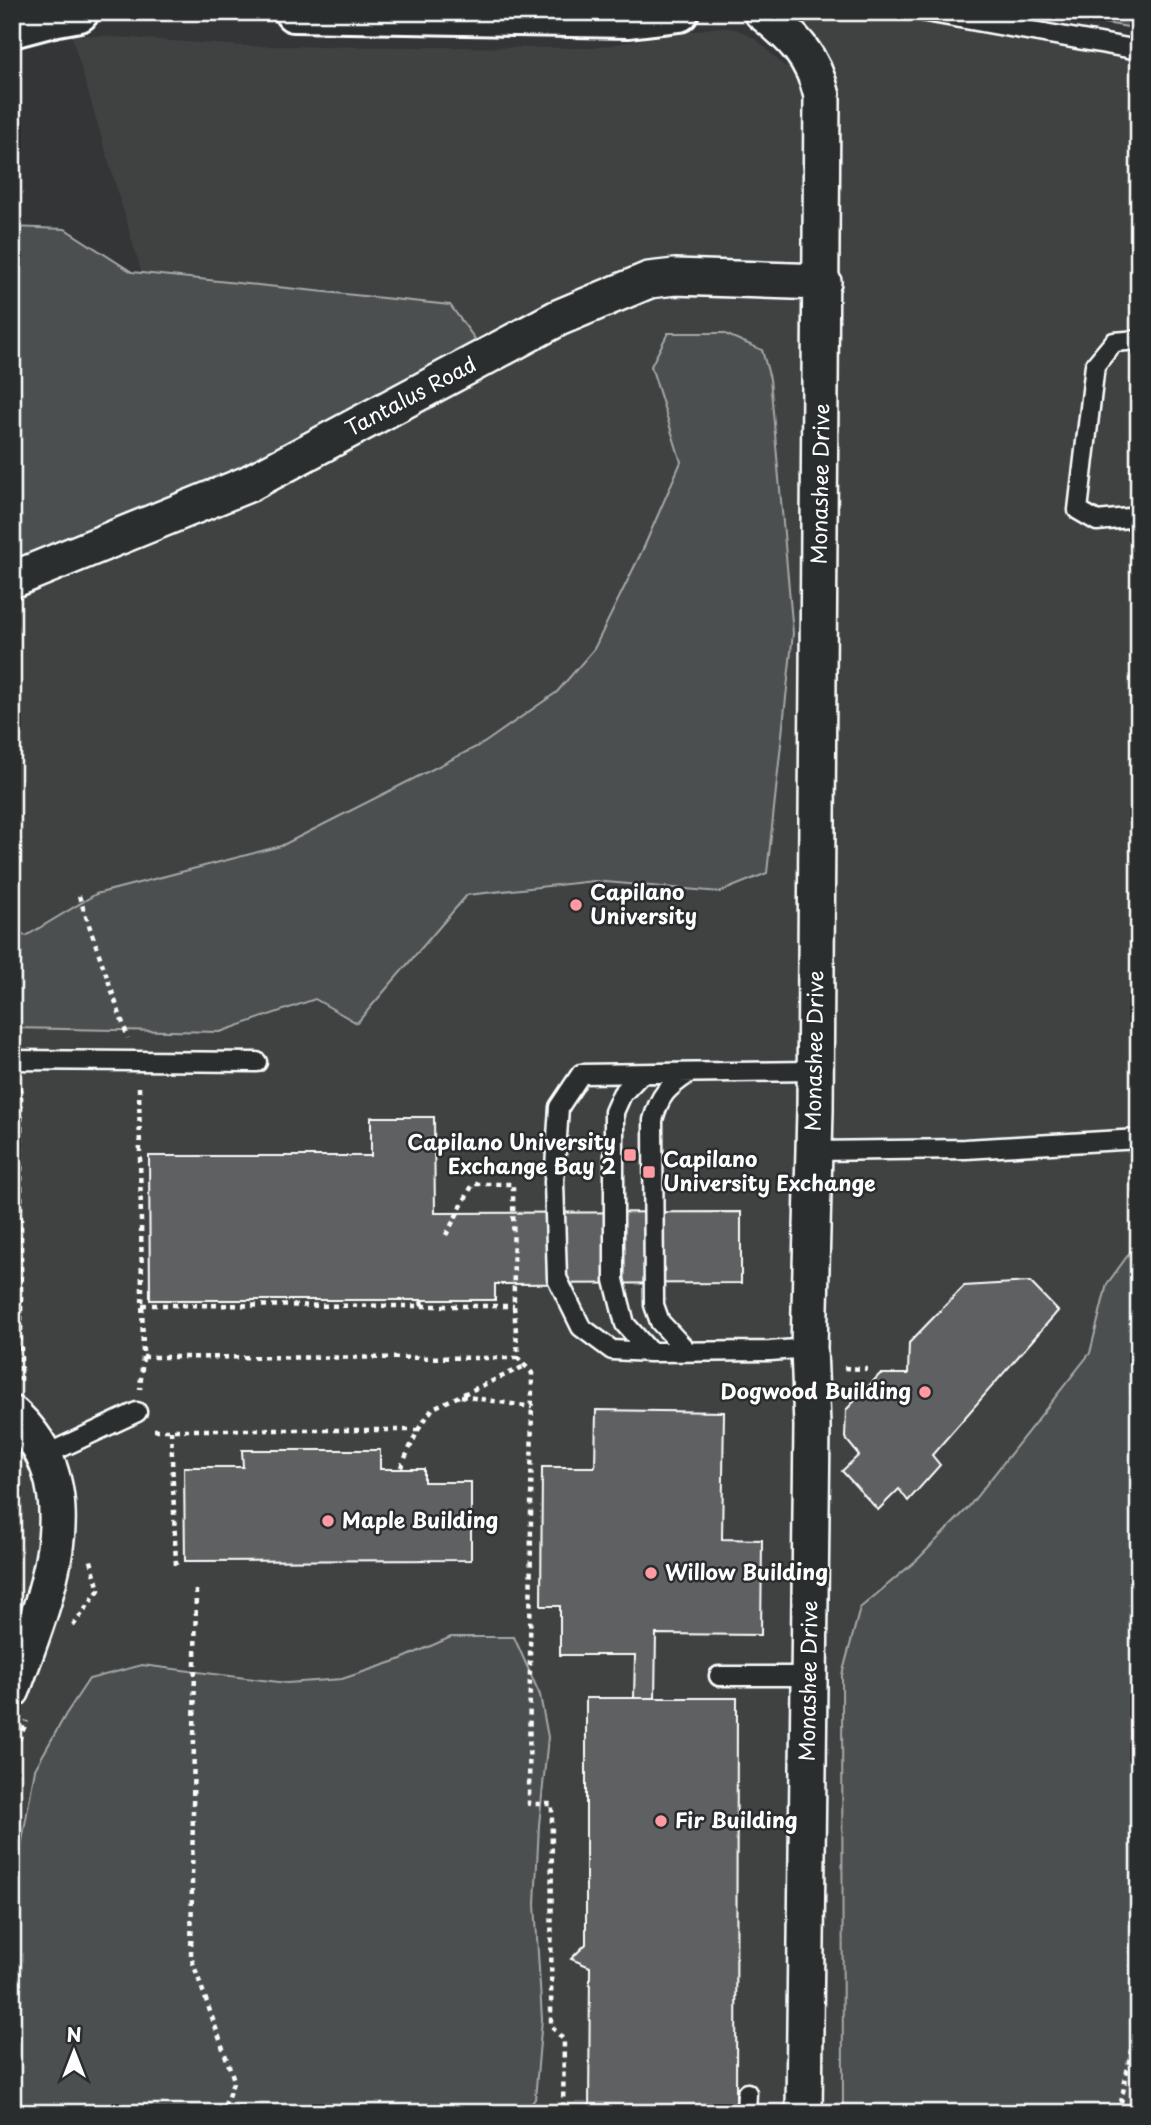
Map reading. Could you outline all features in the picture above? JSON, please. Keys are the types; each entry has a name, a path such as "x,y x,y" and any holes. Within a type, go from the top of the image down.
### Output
{"street":[{"path":"12,28 79,12"},
{"path":"294,12 629,18 666,16 679,12"},
{"name":"Monashee Drive","path":"762,12 783,29 805,55 817,73 822,96 814,1151 820,1358 813,1426 804,2113"},
{"name":"Tantalus Road","path":"12,580 248,484 558,318 649,281 675,277 822,282"},
{"path":"12,1690 46,1592 55,1555 57,1516 53,1483 45,1455 33,1434 17,1418"}],"lane":[{"path":"926,12 1139,50"},
{"path":"1139,340 1114,342 1095,365 1078,510 1097,521 1139,517"},
{"path":"17,1060 257,1062"},
{"path":"815,1071 581,1074 559,1107 554,1182 557,1278 581,1327 612,1350 770,1351 820,1358"},
{"path":"687,1351 660,1322 654,1305 653,1120 660,1097 689,1073"},
{"path":"641,1074 622,1094 614,1112 614,1280 625,1324 650,1352"},
{"path":"814,1151 965,1149 1139,1139"},
{"path":"45,1455 137,1412"},
{"path":"719,1676 809,1676"},
{"path":"746,2113 747,2093"}],"path":[{"path":"79,897 132,1047"},
{"path":"17,1060 17,1418"},
{"path":"139,1081 143,1357 137,1412 154,1430 418,1430"},
{"path":"446,1235 473,1184 513,1184 514,1306 518,1358 532,1373 529,1804 552,1804 551,2026 564,2040 564,2113"},
{"path":"142,1305 421,1303 514,1306"},
{"path":"143,1357 518,1358"},
{"path":"820,1358 867,1369"},
{"path":"400,1469 418,1430 433,1408 525,1366"},
{"path":"460,1396 532,1407"},
{"path":"171,1430 176,1566"},
{"path":"197,1590 191,1957 234,2080 222,2113"},
{"path":"1119,2113 1139,2009"}],"shaded area":[{"name":"Capilano University","path":"808,12 926,12 1139,50 1139,1240 1107,1284 1090,1353 966,1510 918,1559 860,1609 842,1675 845,2113 12,2113 12,1600 21,1576 12,1511 12,570 206,490 71,34 246,46 593,48 718,27 736,29 756,39 785,67 810,18"},
{"path":"1044,12 1139,12 1139,29"},
{"path":"12,227 65,229 132,272 450,305 480,346 207,491 12,570"},
{"path":"668,333 723,333 762,350 770,379 793,633 767,873 720,892 594,881 467,895 357,1023 315,999 220,1032 12,1028 12,931 26,936 96,894 281,846 484,743 557,692 594,649 644,547 681,462 651,366"},
{"path":"12,1176 18,1176 17,1328 12,1328"},
{"path":"1139,1240 1139,2113 843,2113 842,1675 860,1608 918,1559 966,1510 1090,1353 1107,1284"},
{"path":"451,1637 514,1637 540,1695 548,1737 539,1825 535,1904 542,2019 535,2099 524,2113 12,2113 12,1878 18,1863 35,1769 89,1679 142,1665 287,1683 342,1679 399,1660"}],"building":[{"path":"371,1117 434,1117 435,1213 741,1212 741,1283 495,1284 495,1300 150,1300 149,1156 371,1156"},
{"name":"Dogwood Building","path":"1030,1282 1058,1311 932,1455 940,1465 908,1501 899,1489 878,1510 842,1471 859,1455 845,1438 846,1410 880,1374 908,1374 909,1343 964,1286"},
{"name":"Willow Building","path":"596,1410 724,1412 722,1539 762,1540 761,1635 656,1634 655,1698 634,1698 635,1655 560,1655 560,1606 541,1606 542,1467 595,1467"},
{"name":"Maple Building","path":"242,1450 380,1450 380,1469 424,1469 424,1482 471,1482 471,1560 185,1561 184,1467 243,1467"},
{"name":"Fir Building","path":"586,1698 737,1698 736,2113 589,2113 590,1967 571,1959 586,1944"}],"place":[{"name":"Capilano University","path":"576,905"},
{"name":"Capilano University Exchange Bay 2","path":"630,1155"},
{"name":"Capilano University Exchange","path":"649,1172"},
{"name":"Dogwood Building","path":"925,1392"},
{"name":"Maple Building","path":"328,1521"},
{"name":"Willow Building","path":"651,1573"},
{"name":"Fir Building","path":"661,1821"}]}
